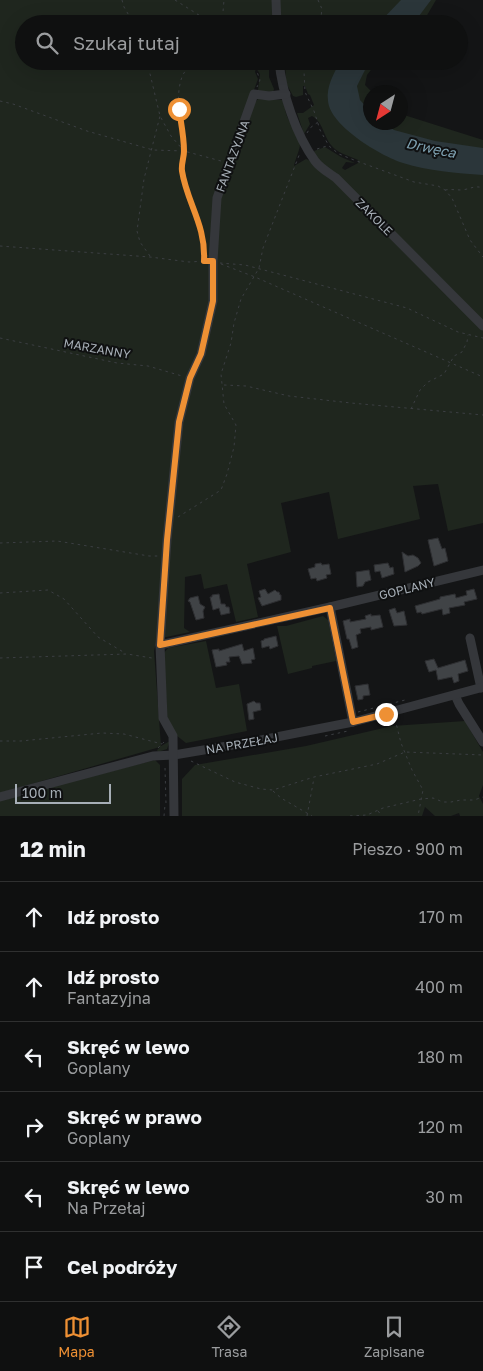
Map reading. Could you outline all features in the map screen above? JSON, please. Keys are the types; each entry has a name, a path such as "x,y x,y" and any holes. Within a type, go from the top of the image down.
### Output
{"street":[{"path":"276,0 277,15"},
{"path":"254,94 268,96 286,94 281,70"},
{"name":"FANTAZYJNA","path":"174,816 173,736 163,718 160,645 166,555 179,422 190,378 201,354 213,301 208,261 217,198 254,100 254,94"},
{"name":"ZAKOLE","path":"286,94 298,132 316,162 336,178 483,326"},
{"name":"GOPLANY","path":"160,645 330,608 483,570"},
{"path":"330,608 353,722"},
{"path":"470,638 482,688"},
{"name":"NA PRZEŁAJ","path":"0,797 152,756 174,755 251,742 353,722 482,688"},
{"path":"455,695 458,704 483,742"}],"path":[{"path":"122,0 129,15"},
{"path":"175,0 199,15"},
{"path":"223,15 224,0"},
{"path":"318,0 322,9 321,15"},
{"path":"149,70 160,116 171,136 184,151"},
{"path":"187,70 182,76 179,90 179,109 184,151 182,169 185,184 202,232 208,261"},
{"path":"254,94 260,80 256,70"},
{"path":"305,70 303,80 305,92 320,130 329,146 339,154 354,160 414,182 438,186 445,190 452,198 470,240 483,257"},
{"path":"0,101 87,131 152,150 184,151 229,164"},
{"path":"150,257 140,242 137,230 144,179 160,116"},
{"path":"169,527 178,517 221,490 227,474 234,447 236,425 224,404 221,374 231,343 234,323 241,299 259,268 263,248 285,194 303,141 310,128 318,122"},
{"path":"309,150 329,146"},
{"path":"445,190 461,190 477,186 483,188"},
{"path":"0,246 245,265 407,308 458,332 483,338"},
{"path":"208,261 255,277 483,377"},
{"path":"410,409 420,390 428,382 444,374 454,356 462,352 468,342 468,334"},
{"name":"MARZANNY","path":"0,338 117,363 148,366 190,378"},
{"path":"223,385 246,386 289,396 483,415"},
{"path":"0,543 57,541 149,556 166,555"},
{"path":"0,593 48,590 64,599 98,637 127,654"},
{"path":"0,658 127,654 160,659"},
{"path":"395,719 412,770 423,790 418,816"},
{"path":"0,741 102,733 124,734 162,744"},
{"path":"156,750 168,740"},
{"path":"189,760 235,782 273,790 314,777 377,764 405,752 483,755"},
{"path":"306,816 314,777"},
{"path":"273,790 281,798 312,816"},
{"path":"350,816 367,815 383,808 421,799 433,798 442,802 451,802 483,798"},
{"path":"164,816 166,804"},
{"path":"378,811 382,816"}],"shaded area":[{"path":"0,0 436,0 427,15 15,15 15,70 256,70 258,79 246,112 258,99 282,100 300,142 294,166 306,159 316,163 314,151 325,147 355,163 346,162 342,168 345,170 358,163 358,160 336,150 328,141 321,125 312,116 308,118 310,124 304,134 297,113 303,113 314,105 305,86 303,86 303,95 293,96 286,83 285,70 371,70 367,75 365,85 363,85 363,130 408,130 408,116 483,140 483,523 448,531 438,484 413,486 420,519 338,539 329,492 281,503 291,552 247,564 258,617 236,622 227,584 204,589 201,574 185,577 184,628 190,632 157,639 154,651 161,746 170,741 167,749 158,752 157,750 160,747 0,793"},
{"path":"257,70 269,70 269,77 274,89 273,93 260,93 258,90 260,74"},
{"path":"323,616 328,620 336,661 288,674 277,626 286,626"},
{"path":"206,641 216,688 239,684 247,731 186,743 176,735 167,717 164,653 168,648"},
{"path":"465,721 483,752 483,785 479,796 483,804 483,816 460,816 459,813 451,816 435,816 425,807 422,816 182,816 182,779 195,765 306,746 392,726"},
{"path":"155,760 160,765 160,816 0,816 0,800"}],"water":[{"path":"401,0 431,0 420,15 387,15"},
{"name":"Drwęca","path":"336,70 365,70 357,86 360,100 363,103 363,130 394,130 435,141 483,148 483,175 432,170 413,166 382,154 370,147 347,130 331,111 328,101 329,85"}],"building":[{"path":"438,538 442,549 445,548 448,561 434,566 428,540"},
{"path":"402,552 408,556 413,555 421,563 405,572"},
{"path":"321,563 322,565 329,564 331,574 326,575 327,578 317,581 316,578 311,579 308,569 315,567 315,564"},
{"path":"388,563 390,568 393,567 394,574 382,578 380,571 375,572 374,565"},
{"path":"369,570 371,580 365,582 363,586 357,587 356,572"},
{"path":"265,589 268,594 275,590 279,592 281,600 262,606 258,598 261,597 259,591"},
{"path":"474,589 477,599 464,602 465,605 449,608 450,613 443,615 442,609 422,614 421,612 417,613 415,606 440,599 440,597 455,594 456,598 467,595 466,591"},
{"path":"219,594 221,604 229,607 230,613 221,615 219,608 213,610 210,597"},
{"path":"198,596 200,604 205,607 203,611 204,618 196,620 188,601 190,598"},
{"path":"395,608 397,613 404,611 407,625 394,626 389,610"},
{"path":"371,614 371,616 380,615 383,627 371,630 371,627 360,629 361,633 356,635 358,647 352,649 349,639 347,639 343,621 350,619 350,622 366,619 365,616"},
{"path":"276,636 278,646 270,649 269,646 262,648 261,641"},
{"path":"242,644 244,651 253,648 255,659 251,660 252,663 242,664 239,656 229,657 230,662 226,662 227,665 216,667 212,650 219,649 219,651"},
{"path":"434,659 438,668 465,660 468,671 458,674 459,681 454,683 452,677 438,680 436,670 429,672 425,661"},
{"path":"368,684 370,695 363,696 363,699 358,700 355,686"},
{"path":"254,701 260,703 261,710 253,712 254,719 249,720 247,704"}],"route":[{"path":"179,109 184,151 182,169 185,184 202,232 205,246 204,261 213,261 214,285 213,301 201,354 190,378 179,422 167,540 160,645 330,608 353,722 386,714"}]}
